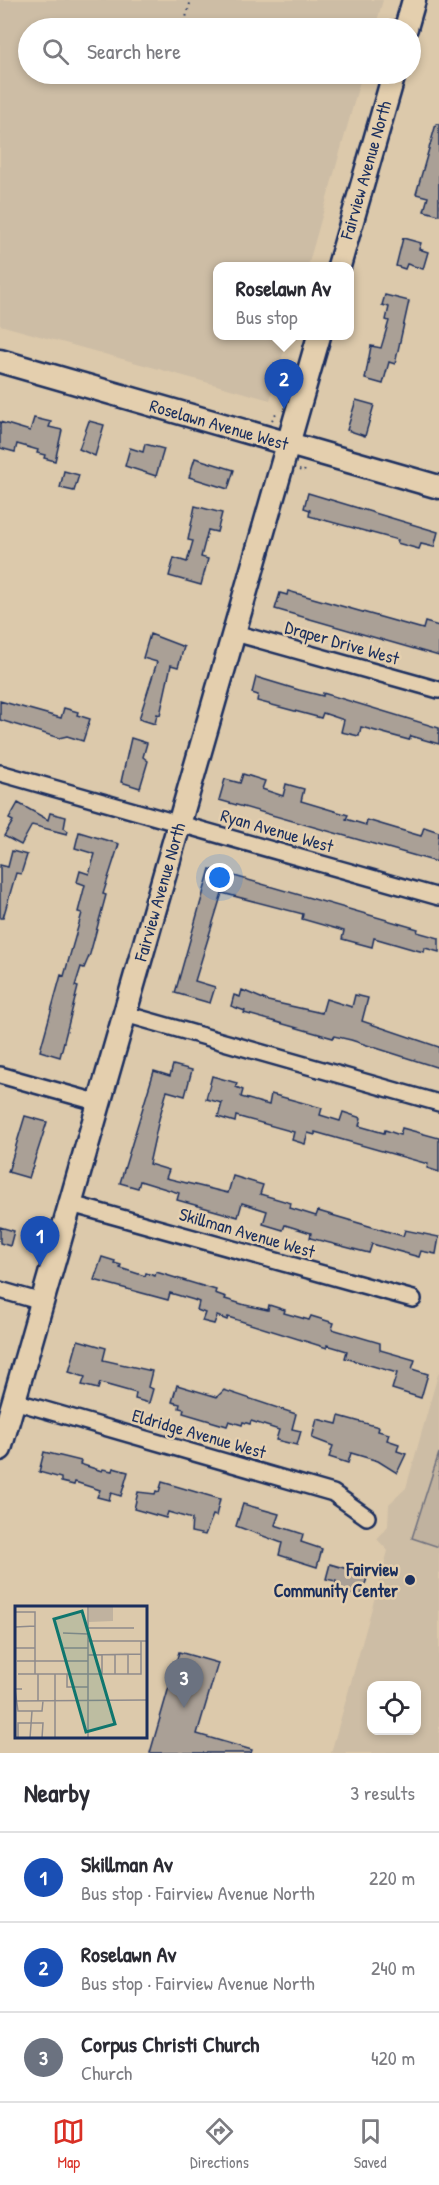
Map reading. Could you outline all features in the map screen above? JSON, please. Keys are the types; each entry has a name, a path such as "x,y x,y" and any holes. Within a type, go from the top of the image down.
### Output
{"street":[{"path":"409,18 414,0"},
{"name":"Fairview Avenue North","path":"340,262 391,84"},
{"name":"Fairview Avenue North","path":"0,1449 236,633 318,340"},
{"name":"Roselawn Avenue West","path":"0,361 439,487"},
{"name":"Draper Drive West","path":"236,633 439,690"},
{"name":"Ryan Avenue West","path":"0,773 439,897"},
{"path":"125,1014 439,1103"},
{"path":"0,1075 100,1103"},
{"name":"Skillman Avenue West","path":"71,1204 413,1299"},
{"path":"0,1290 42,1302"},
{"name":"Eldridge Avenue West","path":"14,1401 333,1493 367,1517"}],"path":[{"path":"186,18 191,0"}],"shaded area":[{"path":"0,0 383,0 378,18 18,18 18,84 359,84 309,262 213,262 213,340 287,340 270,400 0,325"},
{"name":"Fairview Community Center","path":"439,1371 439,1753 331,1753 388,1551 377,1539 388,1526 389,1504 406,1488"},
{"path":"439,1453 439,1547 412,1538"}],"building":[{"path":"436,124 439,124 439,215 424,211 428,197 416,194"},
{"path":"403,238 421,243 419,249 428,252 423,269 407,264 405,269 396,266"},
{"path":"385,295 409,301 395,364 389,362 383,384 365,379 371,346 381,348 389,321 386,320 389,307 382,305"},
{"path":"356,400 374,405 365,436 347,430"},
{"path":"34,418 51,422 49,427 62,430 55,461 44,458 45,455 37,453 38,450 17,444 15,452 0,448 0,422 30,431"},
{"path":"89,421 104,425 95,456 79,449"},
{"path":"145,444 164,449 156,476 125,466 130,448 143,452"},
{"path":"195,458 234,470 228,489 189,477"},
{"path":"64,471 79,475 74,491 60,488"},
{"path":"308,493 438,532 434,547 421,544 419,549 397,543 398,540 309,516 310,510 304,508"},
{"path":"195,506 222,513 217,532 208,530 201,557 208,559 201,585 169,576 174,558 187,562 193,541 188,540"},
{"path":"288,591 423,629 425,622 439,626 439,656 275,609 280,593 287,595"},
{"path":"150,634 184,647 178,667 171,665 160,715 157,714 155,724 139,719 157,662 143,658"},
{"path":"256,677 323,696 323,693 439,728 439,744 411,736 409,740 361,727 359,736 341,732 344,720 323,713 321,718 257,701 258,695 252,693"},
{"path":"0,701 61,718 64,708 78,712 77,715 90,719 83,741 67,736 59,738 0,720"},
{"path":"131,738 147,743 143,757 148,761 140,788 121,782"},
{"path":"243,774 265,781 262,789 283,796 286,784 304,789 301,801 348,815 346,819 366,825 367,820 421,836 424,827 439,832 437,862 219,800 225,779 240,783"},
{"path":"18,803 48,820 50,813 66,817 64,828 68,831 67,834 32,825 21,845 4,836 13,821 9,819"},
{"path":"79,832 119,844 103,894 106,895 90,954 84,968 81,967 75,986 78,987 60,1057 40,1051 61,975 64,976 82,913 78,912 85,885 77,882 80,871 89,874 95,854 75,848"},
{"path":"12,851 27,855 21,874 16,873 3,918 0,918 0,865 8,867"},
{"path":"210,869 418,929 417,932 439,938 439,952 425,948 424,952 374,938 372,947 342,939 344,931 302,919 303,914 222,893 195,981 215,987 210,1003 175,993"},
{"path":"242,990 268,1001 322,1013 326,999 352,1007 355,995 368,998 362,1021 439,1047 439,1068 351,1040 334,1036 333,1038 244,1013 245,1011 231,1006 234,995 240,997"},
{"path":"173,1065 192,1070 185,1096 167,1091 159,1119 149,1164 169,1170 166,1178 228,1193 233,1176 263,1185 260,1194 291,1203 290,1208 316,1216 318,1211 403,1236 405,1230 439,1237 436,1254 421,1251 419,1257 372,1244 369,1253 310,1238 311,1233 285,1225 283,1230 263,1224 267,1211 242,1203 238,1217 177,1200 179,1193 140,1181 138,1188 120,1183 154,1071 170,1076"},
{"path":"212,1076 237,1083 236,1087 243,1090 241,1097 269,1105 271,1094 322,1108 320,1115 340,1121 343,1112 361,1118 359,1126 384,1133 385,1130 400,1135 402,1128 439,1138 439,1172 427,1168 428,1164 315,1132 315,1135 308,1133 305,1144 292,1140 294,1132 236,1116 235,1122 218,1117 222,1103 206,1099"},
{"path":"25,1116 47,1122 29,1178 8,1172"},
{"path":"0,1227 14,1231 10,1246 0,1243"},
{"path":"102,1257 115,1261 114,1263 121,1265 120,1268 145,1276 146,1273 155,1276 156,1272 216,1290 215,1293 226,1297 225,1299 245,1305 268,1310 269,1305 285,1310 284,1313 309,1320 311,1316 334,1323 332,1329 380,1343 380,1350 415,1360 412,1369 428,1374 421,1398 392,1389 397,1373 345,1358 347,1351 327,1345 327,1348 228,1317 227,1320 217,1316 214,1324 202,1321 205,1313 197,1310 199,1302 194,1300 170,1293 168,1300 94,1280"},
{"path":"78,1340 106,1348 103,1360 152,1371 148,1387 153,1389 149,1403 135,1399 136,1393 100,1383 98,1389 82,1385 85,1377 69,1372"},
{"path":"177,1385 217,1397 224,1390 296,1414 292,1429 301,1431 297,1445 276,1440 279,1430 251,1421 250,1424 243,1422 242,1425 229,1421 227,1426 183,1413 184,1409 179,1408 180,1404 172,1402"},
{"path":"339,1416 379,1427 378,1431 389,1434 387,1440 399,1444 397,1451 406,1454 397,1473 378,1461 351,1453 348,1463 329,1457 333,1446 312,1438 317,1419 337,1424"},
{"path":"44,1452 81,1461 80,1464 102,1471 103,1469 112,1471 113,1468 128,1472 121,1496 111,1493 109,1500 97,1497 100,1490 75,1482 74,1485 61,1482 61,1478 39,1472"},
{"path":"162,1482 220,1499 216,1516 213,1515 205,1535 191,1532 192,1519 168,1512 166,1518 134,1509 138,1492 155,1494 156,1491 159,1492"},
{"path":"243,1504 279,1514 275,1525 303,1534 301,1542 322,1549 317,1567 279,1555 282,1543 236,1526"},
{"path":"330,1564 358,1572 357,1575 367,1578 361,1597 334,1588 336,1581 326,1579"},
{"path":"179,1652 218,1663 197,1734 252,1750 251,1753 150,1753"}],"place":[{"name":"Roselawn Av","path":"284,409"},
{"name":"Skillman Av","path":"40,1266"},
{"name":"Fairview Community Center","path":"410,1580"},
{"name":"Corpus Christi Church","path":"184,1708"}]}
